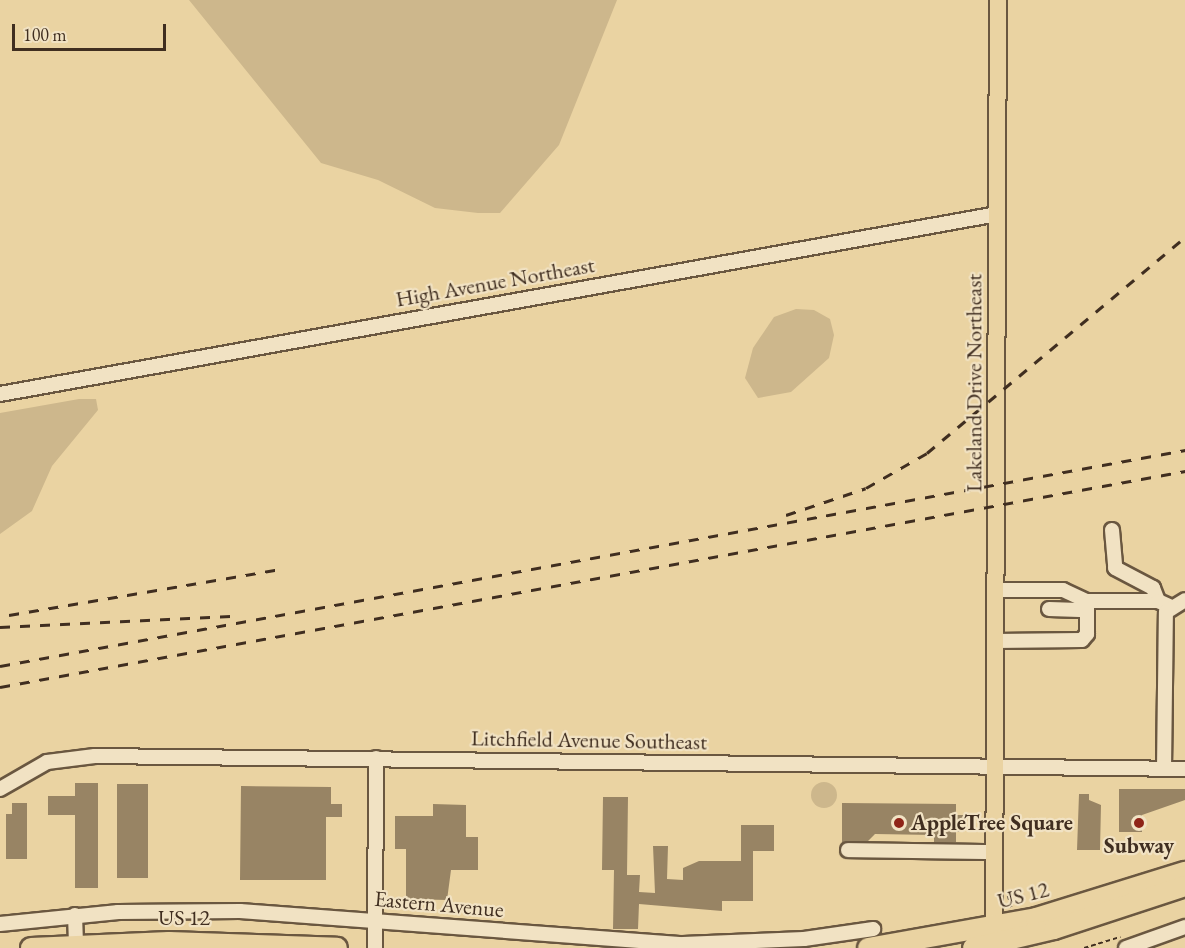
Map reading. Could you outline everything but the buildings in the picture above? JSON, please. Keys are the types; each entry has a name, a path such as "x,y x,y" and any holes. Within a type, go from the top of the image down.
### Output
{"highway":[{"name":"US 12","path":"973,948 1185,872"},
{"name":"US 12","path":"868,948 994,940 1185,886"},
{"name":"US 12","path":"31,948 211,942 337,948"}],"main road":[{"name":"Lakeland Drive Northeast","path":"994,940 998,0"}],"street":[{"name":"High Avenue Northeast","path":"0,393 998,214"},
{"path":"1112,530 1115,568 1153,588 1164,603 1164,769"},
{"path":"995,590 1063,590 1087,605"},
{"path":"1049,609 1185,600"},
{"path":"995,641 1082,640 1087,605"},
{"name":"Litchfield Avenue Southeast","path":"0,789 34,767 75,756 1185,769"},
{"path":"375,948 376,758"},
{"path":"848,850 994,852"},
{"name":"Eastern Avenue","path":"0,924 75,915 240,911 683,946 804,939 873,929"},
{"path":"75,915 76,945"},
{"path":"1126,948 1150,944 1184,931"}],"shaded area":[{"path":"189,0 617,0 559,145 500,213 478,213 435,208 378,180 321,163"},
{"path":"796,309 814,310 830,319 834,335 829,358 791,392 758,398 745,378 753,348 774,317"},
{"path":"79,399 96,399 98,410 52,466 32,511 0,534 0,413"},
{"path":"824,782 833,786 837,795 833,804 824,808 815,804 811,795 815,786"}],"railway":[{"path":"786,515 866,488 927,453 1185,237"},
{"path":"0,666 1185,450"},
{"path":"0,687 1185,471"},
{"path":"9,615 276,570"},
{"path":"0,627 231,616"}],"place":[{"name":"AppleTree Square","path":"899,823"},
{"name":"Subway","path":"1139,823"}]}
